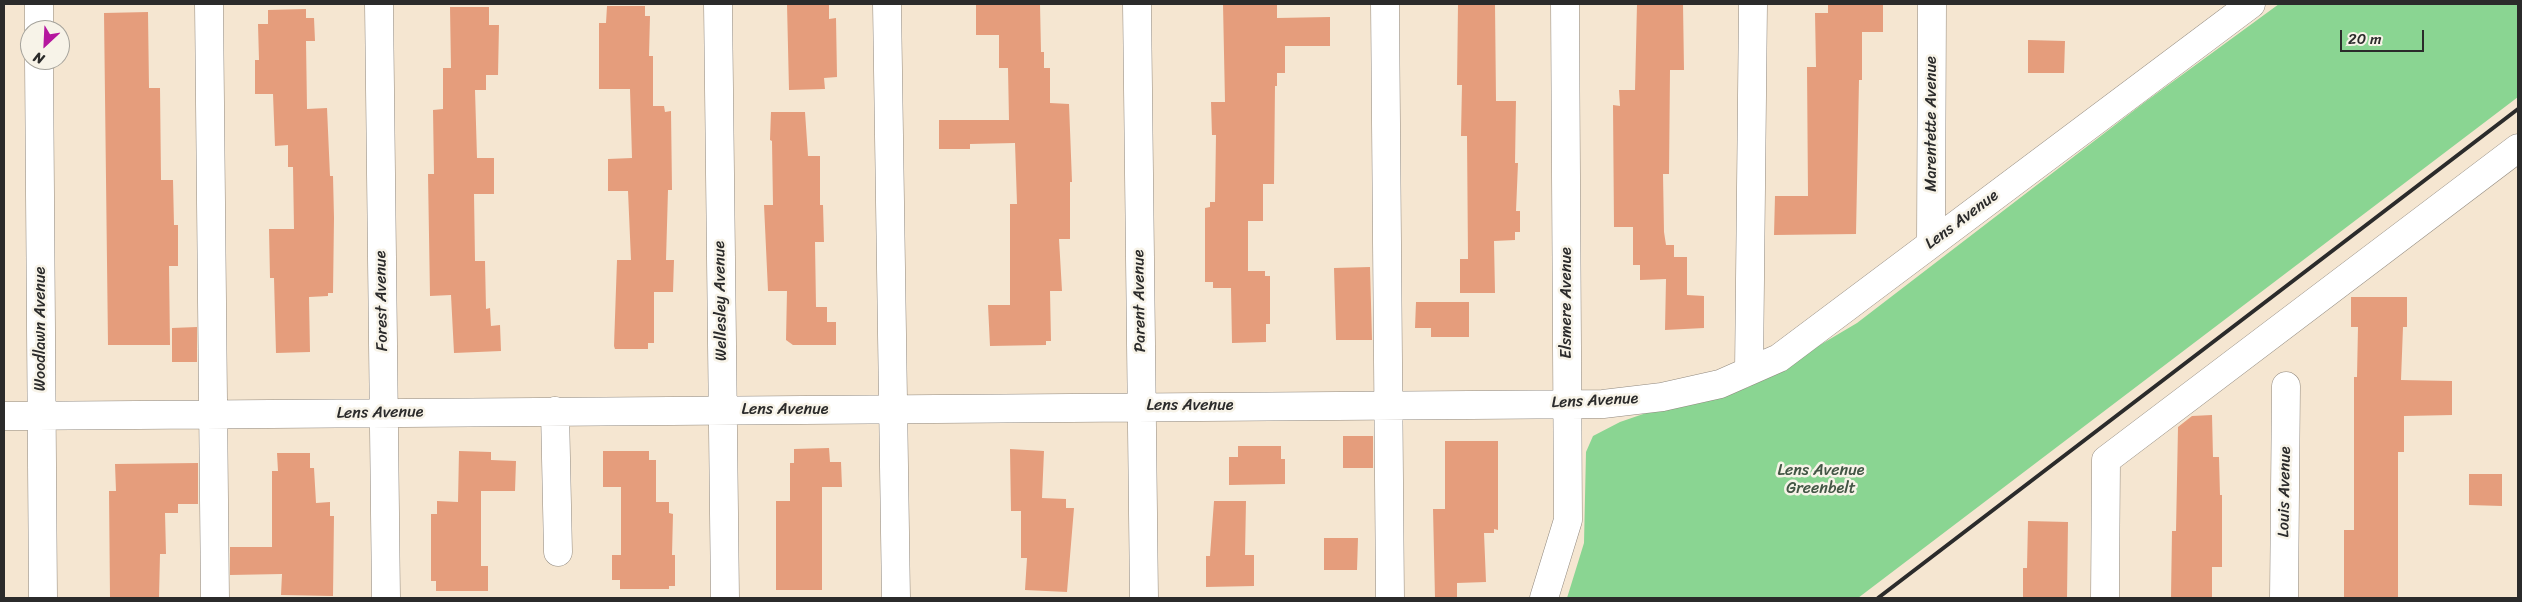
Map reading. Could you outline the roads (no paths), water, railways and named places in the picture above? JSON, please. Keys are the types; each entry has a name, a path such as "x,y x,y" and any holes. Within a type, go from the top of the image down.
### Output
{"street":[{"path":"39,4 39,20"},
{"path":"209,4 215,598"},
{"name":"Forest Avenue","path":"379,4 386,598"},
{"name":"Wellesley Avenue","path":"718,4 725,598"},
{"path":"887,4 896,598"},
{"name":"Parent Avenue","path":"1137,4 1144,598"},
{"path":"1385,4 1390,598"},
{"name":"Elsmere Avenue","path":"1544,598 1568,520 1569,404 1565,4"},
{"path":"1749,372 1752,4"},
{"name":"Marentette Avenue","path":"1931,244 1932,4"},
{"name":"Lens Avenue","path":"4,416 1603,404 1662,397 1720,384 1779,358 2252,4"},
{"name":"Woodlawn Avenue","path":"39,70 44,598"},
{"path":"2106,598 2106,460 2518,148"},
{"name":"Louis Avenue","path":"2284,598 2286,386"},
{"path":"555,411 558,552"}],"railway":[{"path":"1878,598 2518,109"}],"park label":[{"name":"Lens Avenue Greenbelt","path":"1821,480"}]}
